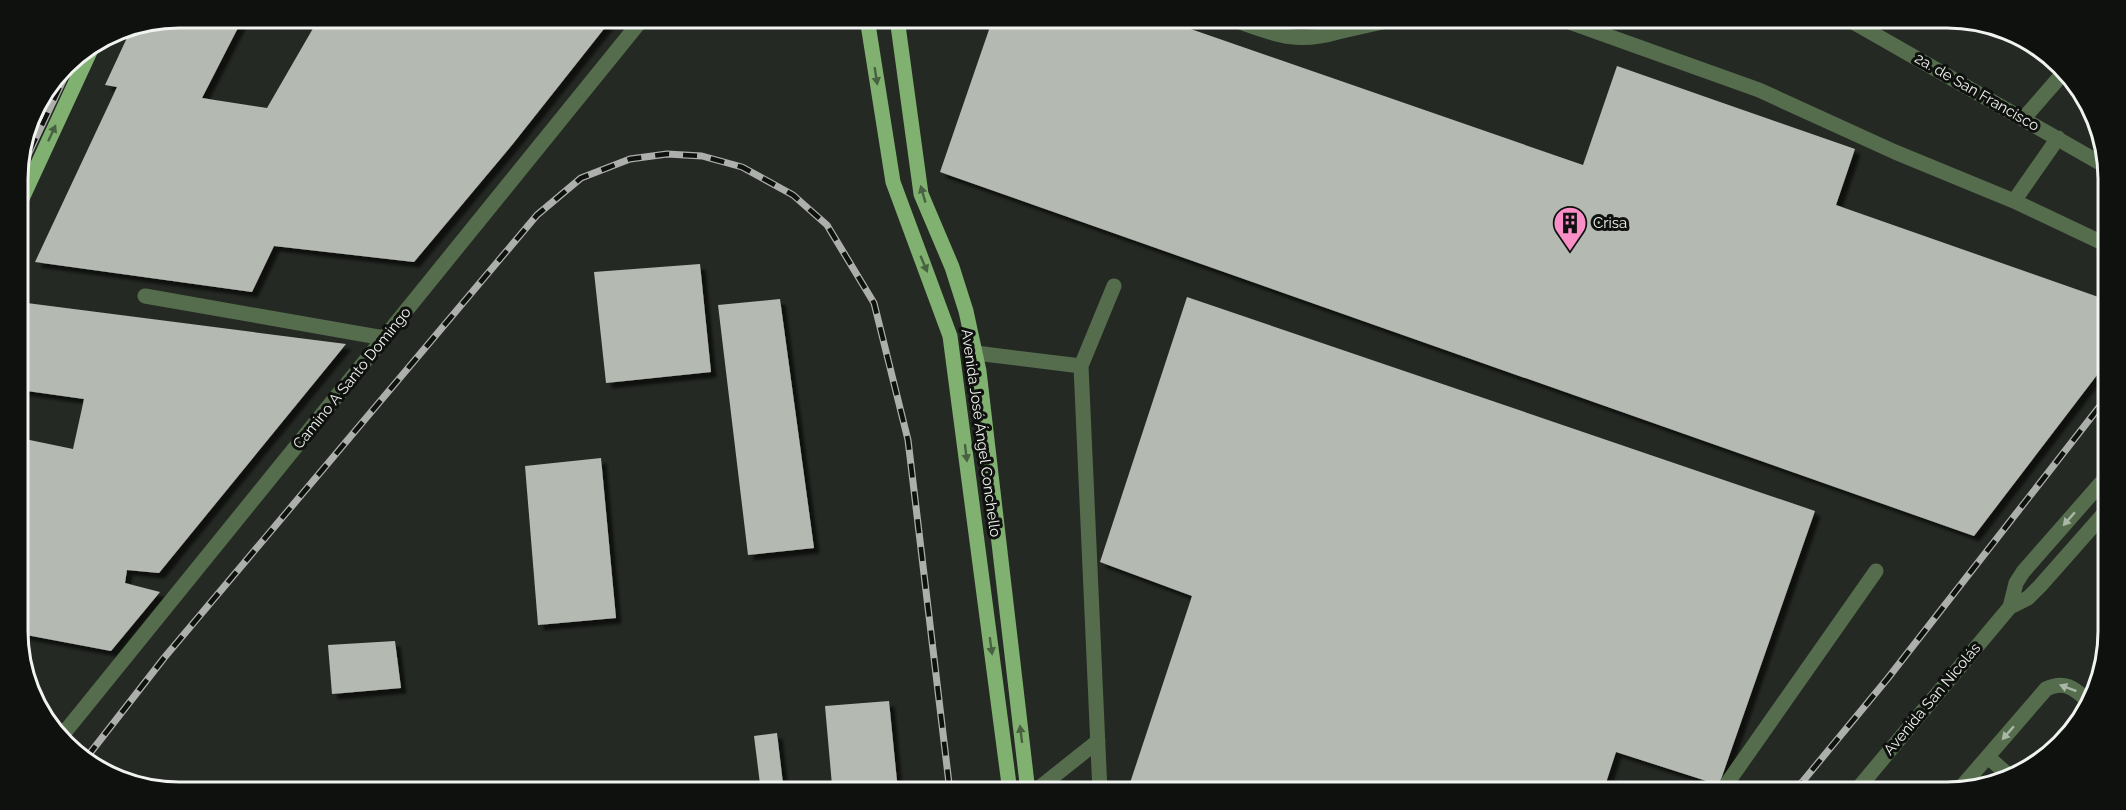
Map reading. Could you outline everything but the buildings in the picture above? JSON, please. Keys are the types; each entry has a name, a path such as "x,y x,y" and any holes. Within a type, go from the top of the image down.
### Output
{"main road":[{"name":"Avenida José Ángel Conchello","path":"869,28 893,182 950,336 1009,782"},
{"name":"Avenida José Ángel Conchello","path":"898,28 921,194 952,267 966,310 976,353 1027,782"},
{"path":"29,183 85,62"}],"street":[{"name":"Camino A Santo Domingo","path":"66,730 635,28"},
{"path":"1261,28 1297,39 1314,39 1356,28"},
{"path":"1330,28 1338,32"},
{"path":"1586,28 1759,90 1895,152 2014,201 2098,241"},
{"name":"2a. de San Francisco","path":"1866,28 2096,161"},
{"path":"2024,118 2058,78"},
{"path":"2014,201 2058,138"},
{"path":"1100,781 1081,366 1114,286"},
{"path":"145,296 384,338"},
{"path":"976,353 1081,366"},
{"name":"Avenida San Nicolás","path":"2010,607 2016,583 2023,572 2098,486"},
{"name":"Avenida San Nicolás","path":"1864,781 2010,607 2028,598 2098,520"},
{"path":"1729,781 1876,571"},
{"path":"1968,780 2046,689 2055,685 2065,685 2082,697"},
{"path":"1047,782 1098,741"},
{"path":"1988,757 2003,771"}],"railway":[{"path":"33,144 60,88"},
{"path":"91,752 164,658 537,215 581,178 630,159 667,154 702,156 742,167 793,195 827,225 874,303 908,440 949,782"},
{"path":"1803,781 1888,678 2098,409"}],"place":[{"name":"Crisa","path":"1570,252"}]}
